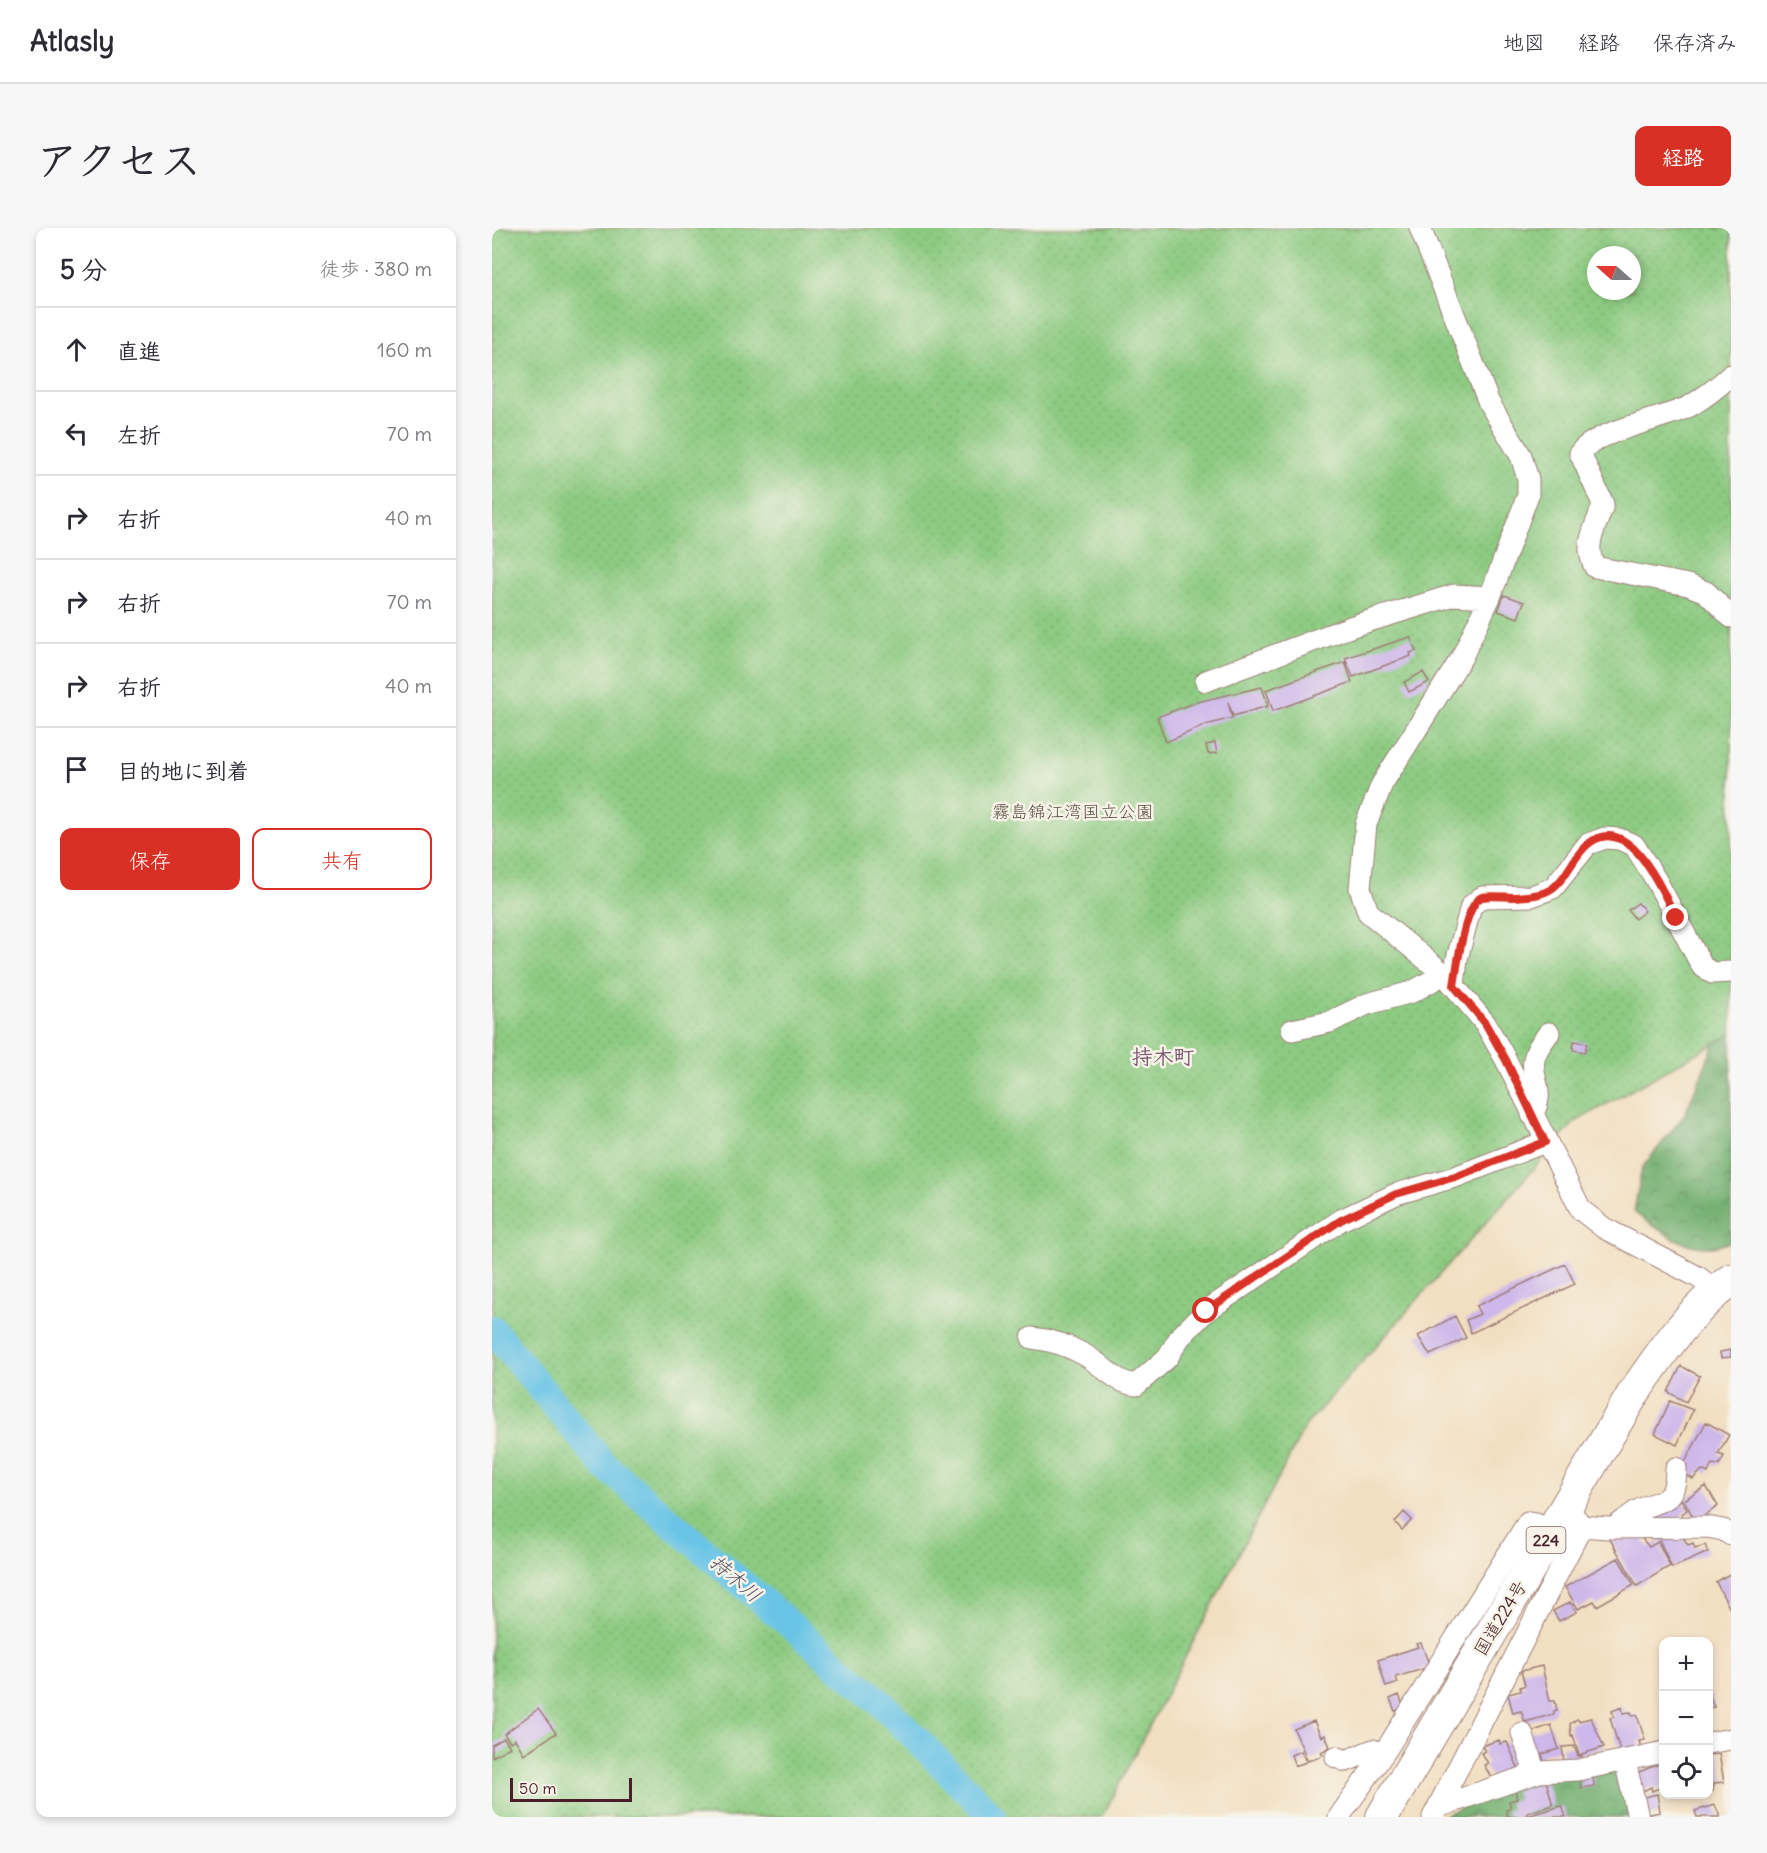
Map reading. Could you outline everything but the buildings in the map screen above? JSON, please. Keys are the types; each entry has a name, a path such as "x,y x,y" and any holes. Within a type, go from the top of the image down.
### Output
{"highway":[{"name":"国道224号","path":"1382,1817 1566,1521 1633,1394 1671,1338 1724,1285"}],"street":[{"path":"1420,228 1488,403 1521,456 1528,479 1528,495 1490,597 1462,657 1382,784 1366,824 1360,888 1368,912 1449,980 1485,1023 1581,1210 1604,1228 1698,1277 1724,1285"},
{"path":"1731,375 1692,405 1664,418 1593,440 1580,453 1603,504 1590,535 1589,556 1595,567 1688,585 1706,591 1731,617"},
{"path":"1206,681 1353,626 1454,596 1471,594 1490,597"},
{"path":"1292,1030 1330,1022 1367,1004 1449,980 1458,959 1471,906 1482,897 1532,896 1553,888 1588,844 1605,838 1619,839 1634,845 1656,880 1702,966 1712,973 1731,972"},
{"path":"1532,1115 1539,1104 1540,1090 1534,1062 1536,1053 1549,1033"},
{"path":"1032,1338 1055,1340 1086,1356 1121,1383 1136,1385 1167,1358 1180,1337 1206,1311 1341,1220 1396,1194 1455,1177 1545,1142"},
{"path":"1614,1528 1637,1511 1668,1499 1676,1490 1676,1468"},
{"path":"1436,1812 1566,1521"},
{"path":"1340,1817 1528,1522 1566,1521 1614,1528 1707,1527 1723,1530 1731,1535"},
{"path":"1522,1733 1535,1773"},
{"path":"1713,1742 1731,1739"},
{"path":"1336,1757 1346,1761 1373,1750 1382,1754"},
{"path":"1436,1812 1535,1773 1578,1770 1659,1753"},
{"path":"1625,1761 1638,1817"}],"green space":[{"name":"霧島錦江湾国立公園","path":"492,228 1731,228 1731,1034 1575,1122 1306,1425 1102,1817 492,1817"},
{"path":"1731,1016 1731,1241 1718,1246 1705,1247 1680,1241 1656,1228 1634,1212 1642,1168 1685,1114 1724,1020"},
{"path":"1623,1767 1634,1817 1444,1817 1446,1814 1543,1774"}],"waterway":[{"name":"持木川","path":"492,1329 603,1464 880,1702 993,1817"}],"district":[{"name":"持木町","path":"1163,1056"}],"route":[{"path":"1206,1311 1250,1279 1341,1220 1396,1194 1455,1177 1545,1142 1506,1060 1485,1023 1454,986 1471,906 1482,897 1532,896 1553,888 1588,844 1605,838 1619,839 1634,845 1676,918"}]}
